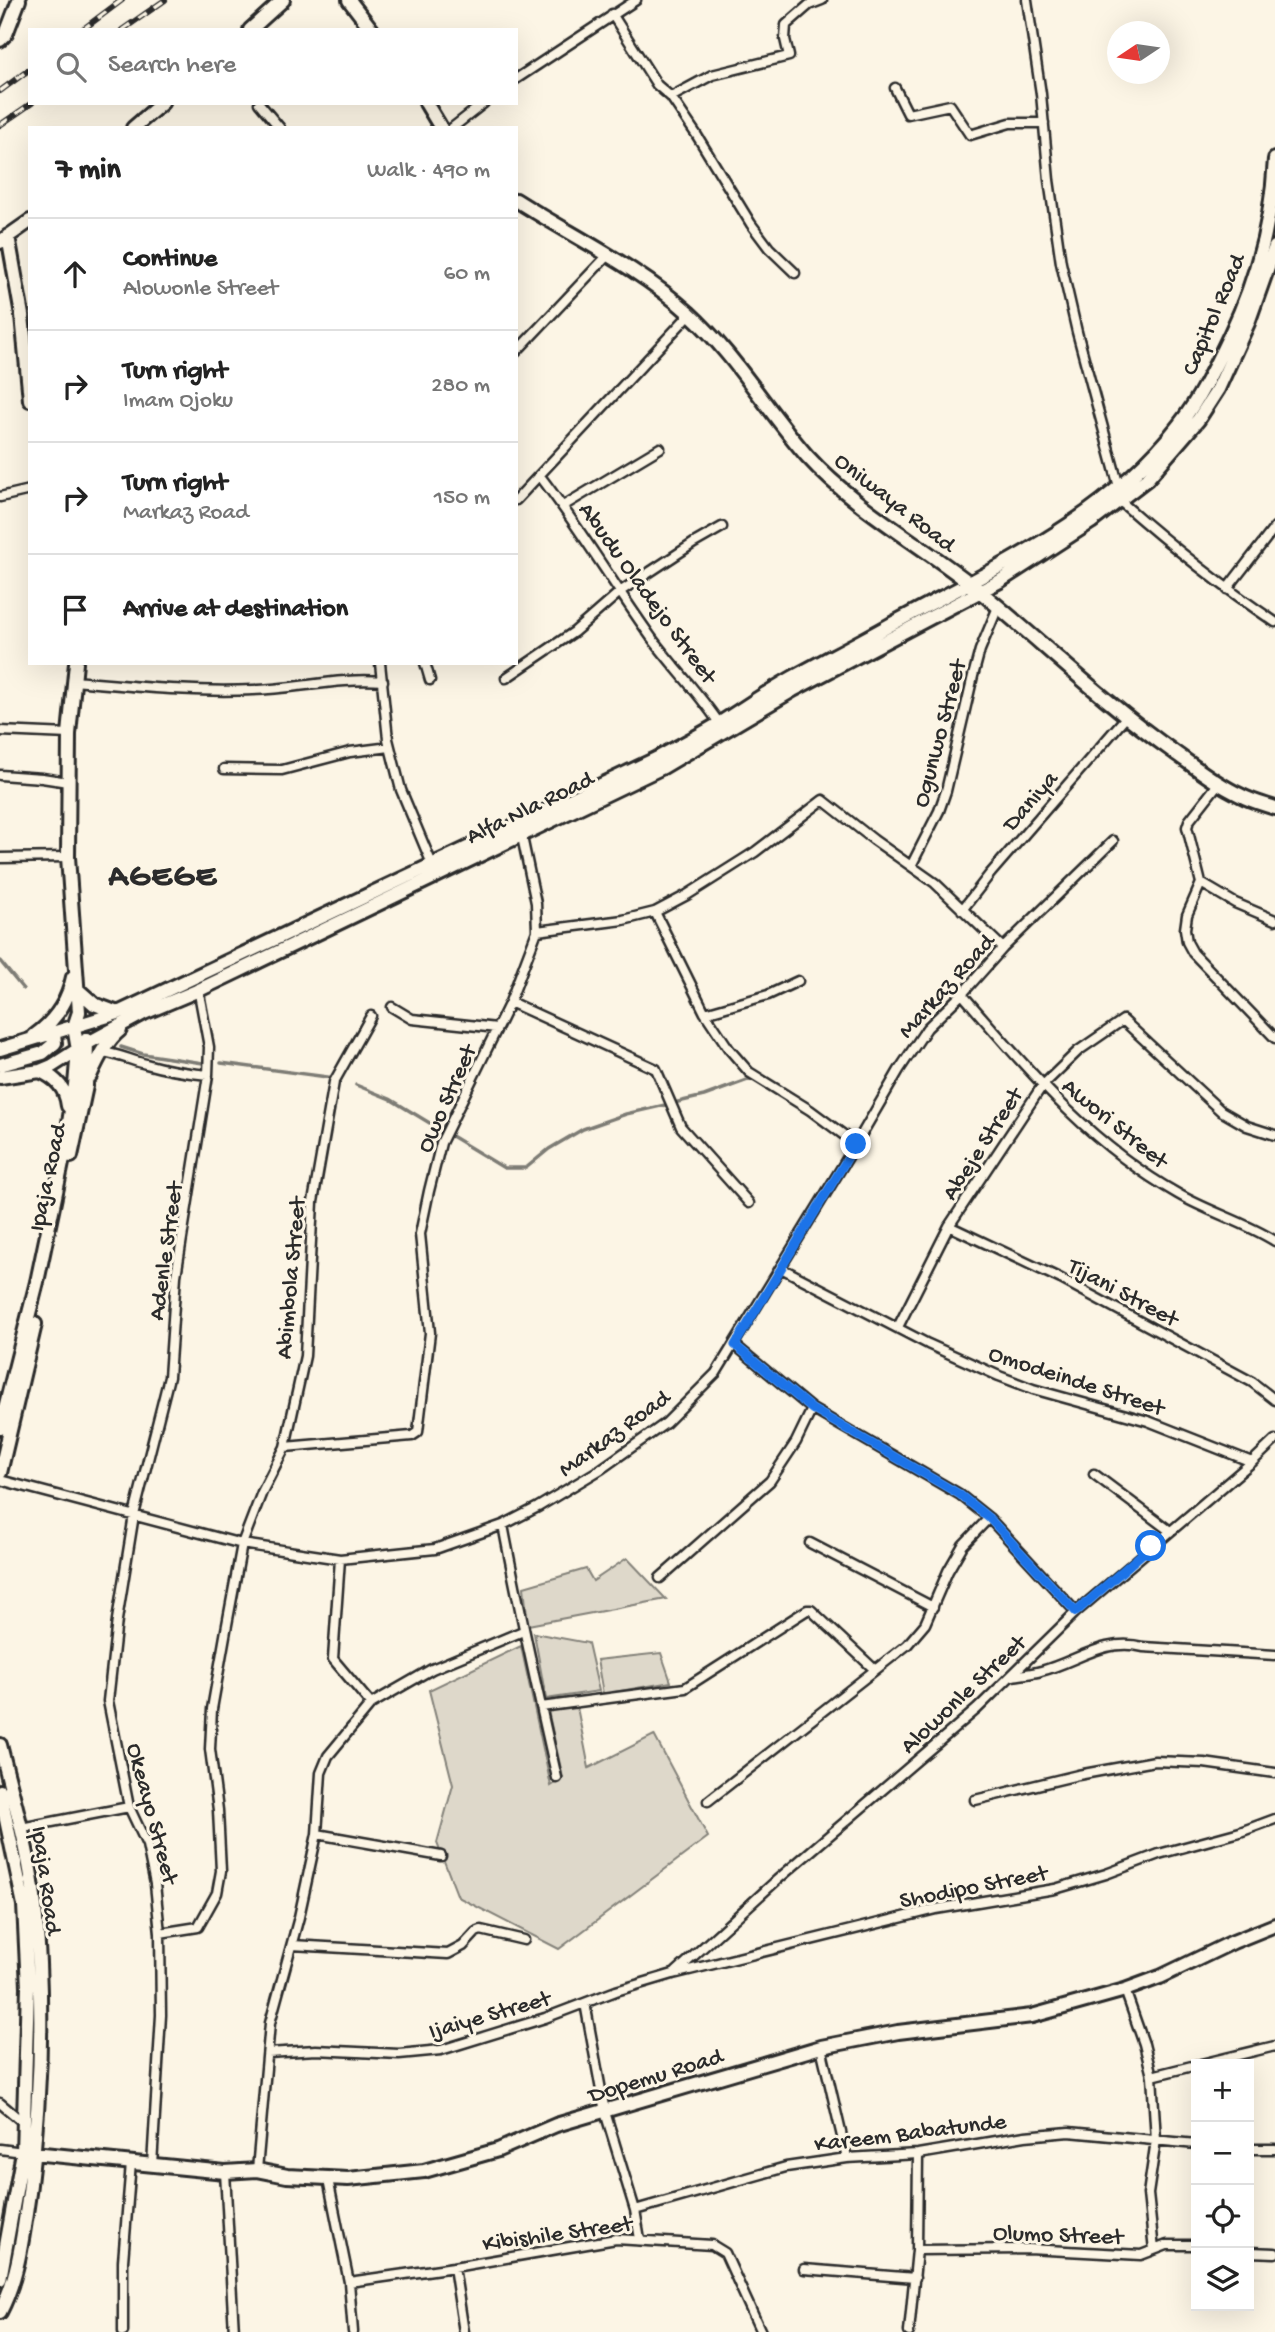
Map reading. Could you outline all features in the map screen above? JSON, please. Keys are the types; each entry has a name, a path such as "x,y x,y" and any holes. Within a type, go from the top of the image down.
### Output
{"main road":[{"path":"0,40 6,34 19,0"},
{"path":"252,28 284,0"},
{"path":"349,0 370,28"},
{"path":"135,126 160,105"},
{"path":"427,105 440,126"},
{"name":"Capitol Road","path":"975,588 1119,487 1180,424 1209,379 1240,313 1270,235 1275,159"},
{"name":"Oniwaya Road","path":"518,201 608,255 690,314 725,351 808,456 883,522 975,588 1064,666 1218,784 1241,796 1275,808"},
{"path":"28,222 4,239 22,315 28,359"},
{"name":"Capitol Road","path":"975,588 1039,556 1120,501 1172,452 1198,420 1218,389 1258,300 1275,247"},
{"name":"Alfa Nla Road","path":"0,1049 54,1033 79,1021 118,1013 195,985 722,728 975,588"},
{"name":"Ipaja Road","path":"0,1473 48,1271 86,1086 68,857 69,734 76,665"},
{"name":"Alfa Nla Road","path":"40,1072 195,985 432,864 520,828"},
{"path":"25,1042 56,1017 70,992 76,963"},
{"path":"77,989 94,1004 118,1013"},
{"path":"86,1086 102,1052 114,1035 144,1013"},
{"path":"0,1065 43,1053 55,1043 54,1033"},
{"name":"Ipaja Road","path":"0,1428 37,1282 83,1046"},
{"path":"0,1077 40,1072 51,1076 65,1093 68,1126"},
{"name":"Ipaja Road","path":"0,1745 21,1828 35,1904 40,1988 24,2230 10,2287 0,2312"},
{"name":"Ipaja Road","path":"0,1791 24,1905 30,2124"},
{"name":"Dopemu Road","path":"29,2153 328,2179 377,2178 424,2171 498,2150 556,2125 821,2047 898,2032 1032,2016 1125,1990 1275,1925"},
{"name":"Ipaja Road","path":"0,2279 29,2153"}],"street":[{"path":"518,78 636,0"},
{"path":"671,97 712,75 789,55 785,39 786,25 809,5 822,0"},
{"path":"1027,0 1062,263 1077,332 1119,487"},
{"path":"612,14 657,85 671,97 751,224 769,248 795,274"},
{"path":"895,88 908,114 950,105 970,135 1010,123 1044,123"},
{"path":"261,105 277,126"},
{"path":"455,126 481,105"},
{"path":"518,350 608,255"},
{"path":"518,498 690,314"},
{"path":"563,506 660,448"},
{"name":"Abudu Oladejo Street","path":"540,476 650,636 689,682 722,728"},
{"path":"0,497 28,490"},
{"path":"1120,501 1170,546 1275,622"},
{"path":"506,678 574,632 621,592 722,527"},
{"path":"1227,589 1275,527"},
{"name":"Ogunwo Street","path":"911,866 939,811 946,791 980,650 999,607"},
{"path":"380,665 390,747 401,790 432,864"},
{"path":"426,665 430,680"},
{"path":"74,681 143,687 253,691 353,681 383,681"},
{"name":"Daniya","path":"961,910 1127,716"},
{"path":"0,731 69,734"},
{"path":"224,769 282,769 350,752 390,747"},
{"path":"0,775 68,782"},
{"path":"1218,784 1187,827 1201,883 1187,915 1187,942 1193,953 1275,1038"},
{"path":"537,931 623,920 655,912 755,852 820,800 935,883 1003,948"},
{"name":"Owo Street","path":"285,1447 412,1436 418,1432 430,1333 421,1234 441,1143 510,1002 537,931 536,903 520,828"},
{"name":"Markaz Road","path":"0,1480 242,1544 340,1559 435,1549 503,1525 538,1507 601,1469 666,1423 716,1373 927,1028 1003,948 1113,841"},
{"path":"0,858 68,857"},
{"path":"1201,883 1235,903 1275,920"},
{"path":"655,912 705,1013 749,1072 810,1110 856,1144"},
{"path":"705,1013 768,995 798,981"},
{"name":"Adenle Street","path":"134,1515 169,1377 176,1276 208,1075 209,1047 195,985"},
{"name":"Awori Street","path":"962,994 1042,1086 1085,1128 1178,1194 1275,1241"},
{"path":"510,1002 656,1069 681,1127 749,1203"},
{"path":"392,1007 412,1019 497,1028"},
{"name":"Abimbola Street","path":"160,1933 198,1927 217,1893 221,1871 221,1846 210,1749 212,1709 242,1544 262,1492 285,1447 305,1356 313,1202 334,1082 371,1016"},
{"name":"Abeje Street","path":"898,1327 949,1226 1042,1086 1078,1051 1123,1020 1222,1111 1247,1126 1275,1135"},
{"path":"102,1052 120,1054 171,1071 208,1075"},
{"name":"Tijani Street","path":"949,1226 1061,1279 1252,1382 1275,1400"},
{"name":"Omodeinde Street","path":"781,1268 951,1355 1022,1385 1148,1421 1252,1462"},
{"path":"735,1345 812,1409 959,1494 989,1518 1076,1612"},
{"path":"660,1578 770,1482 796,1442 812,1409"},
{"name":"Alowonle Street","path":"673,1973 1013,1676 1076,1612 1275,1440"},
{"path":"1094,1475 1170,1531"},
{"name":"Okeayo Street","path":"134,1515 117,1620 108,1701 129,1807 147,1845 155,1884 160,1933 161,2015 152,2165"},
{"path":"708,1801 907,1645 925,1624 948,1571 963,1545 989,1518"},
{"path":"503,1525 523,1631 557,1778"},
{"path":"810,1543 933,1607"},
{"path":"340,1559 332,1659 371,1704"},
{"path":"541,1707 685,1688 807,1610 811,1610 874,1669"},
{"path":"257,2171 270,2023 292,1945 317,1834 321,1773 328,1756 371,1704 432,1669 523,1631"},
{"path":"1013,1676 1041,1671 1094,1649 1120,1644 1275,1655"},
{"path":"975,1800 1078,1775 1155,1761 1204,1763 1275,1773"},
{"path":"21,1828 129,1807"},
{"name":"Shodipo Street","path":"673,1973 936,1909 1055,1889 1275,1819"},
{"path":"317,1834 441,1856"},
{"path":"292,1945 448,1954 463,1946 481,1930 524,1940"},
{"name":"Ijaiye Street","path":"268,2053 316,2050 399,2054 441,2050 545,2018 673,1973"},
{"path":"1125,1990 1139,2025 1152,2076 1156,2140 1148,2194 1154,2250"},
{"path":"585,2003 605,2112 635,2210 640,2239"},
{"path":"1222,2059 1275,2046"},
{"path":"821,2047 846,2158"},
{"path":"1152,2076 1191,2067"},
{"path":"0,2103 30,2124"},
{"name":"Kareem Babatunde","path":"635,2210 786,2166 846,2158 918,2154 1025,2136 1069,2132 1191,2144"},
{"path":"0,2149 29,2153"},
{"path":"1254,2149 1275,2149"},
{"path":"909,2332 917,2250 918,2154"},
{"path":"123,2332 123,2261 131,2163"},
{"path":"225,2172 234,2332"},
{"path":"328,2179 349,2282 353,2332"},
{"name":"Kibishile Street","path":"349,2282 616,2239 712,2245 725,2253 761,2332"},
{"name":"Olumo Street","path":"917,2250 1029,2249 1132,2255 1167,2245 1191,2245"},
{"path":"1254,2252 1275,2253"},
{"path":"454,2267 464,2332"},
{"path":"804,2269 915,2278"}],"shaded area":[{"path":"627,1558 666,1599 528,1625 524,1587 586,1569 593,1581"},
{"path":"534,1633 588,1643 599,1691 546,1699"},
{"path":"521,1646 551,1786 563,1778 548,1711 577,1707 589,1768 654,1735 708,1837 559,1949 458,1897 437,1843 453,1785 429,1690"},
{"path":"661,1653 671,1682 603,1694 597,1660"}],"waterway":[{"path":"0,961 23,989"},
{"path":"121,1047 143,1054 203,1063"},
{"path":"221,1063 335,1078"},
{"path":"356,1085 390,1099 504,1168 526,1168 549,1149 583,1129 626,1114 704,1096 753,1078"}],"railway":[{"path":"85,28 122,0"},
{"path":"125,28 165,0"},
{"path":"0,91 28,70"},
{"path":"0,125 29,105"}],"district":[{"name":"AGEGE","path":"163,873"}],"route":[{"path":"856,1144 735,1345 812,1409 959,1494 989,1518 1076,1612 1151,1546"}]}
